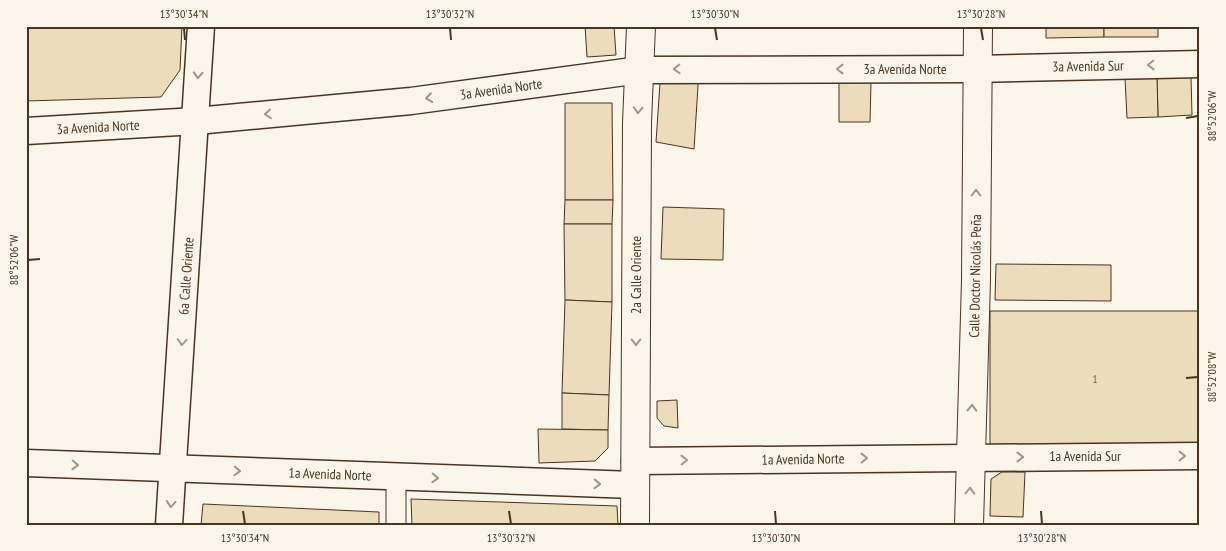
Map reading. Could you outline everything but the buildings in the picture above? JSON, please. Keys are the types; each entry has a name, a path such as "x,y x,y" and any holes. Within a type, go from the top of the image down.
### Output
{"main road":[{"name":"2a Calle Oriente","path":"635,525 637,123 641,26"},
{"name":"Calle Doctor Nicolás Peña","path":"969,525 976,280 976,69 978,26"}],"street":[{"name":"6a Calle Oriente","path":"169,525 201,26"},
{"name":"3a Avenida Sur","path":"976,69 1200,64"},
{"name":"3a Avenida Norte","path":"26,131 196,121 411,101 640,70 976,69"},
{"name":"1a Avenida Sur","path":"971,456 1200,456"},
{"name":"1a Avenida Norte","path":"26,463 396,476 635,473 971,456"},
{"path":"396,476 396,525"}]}
